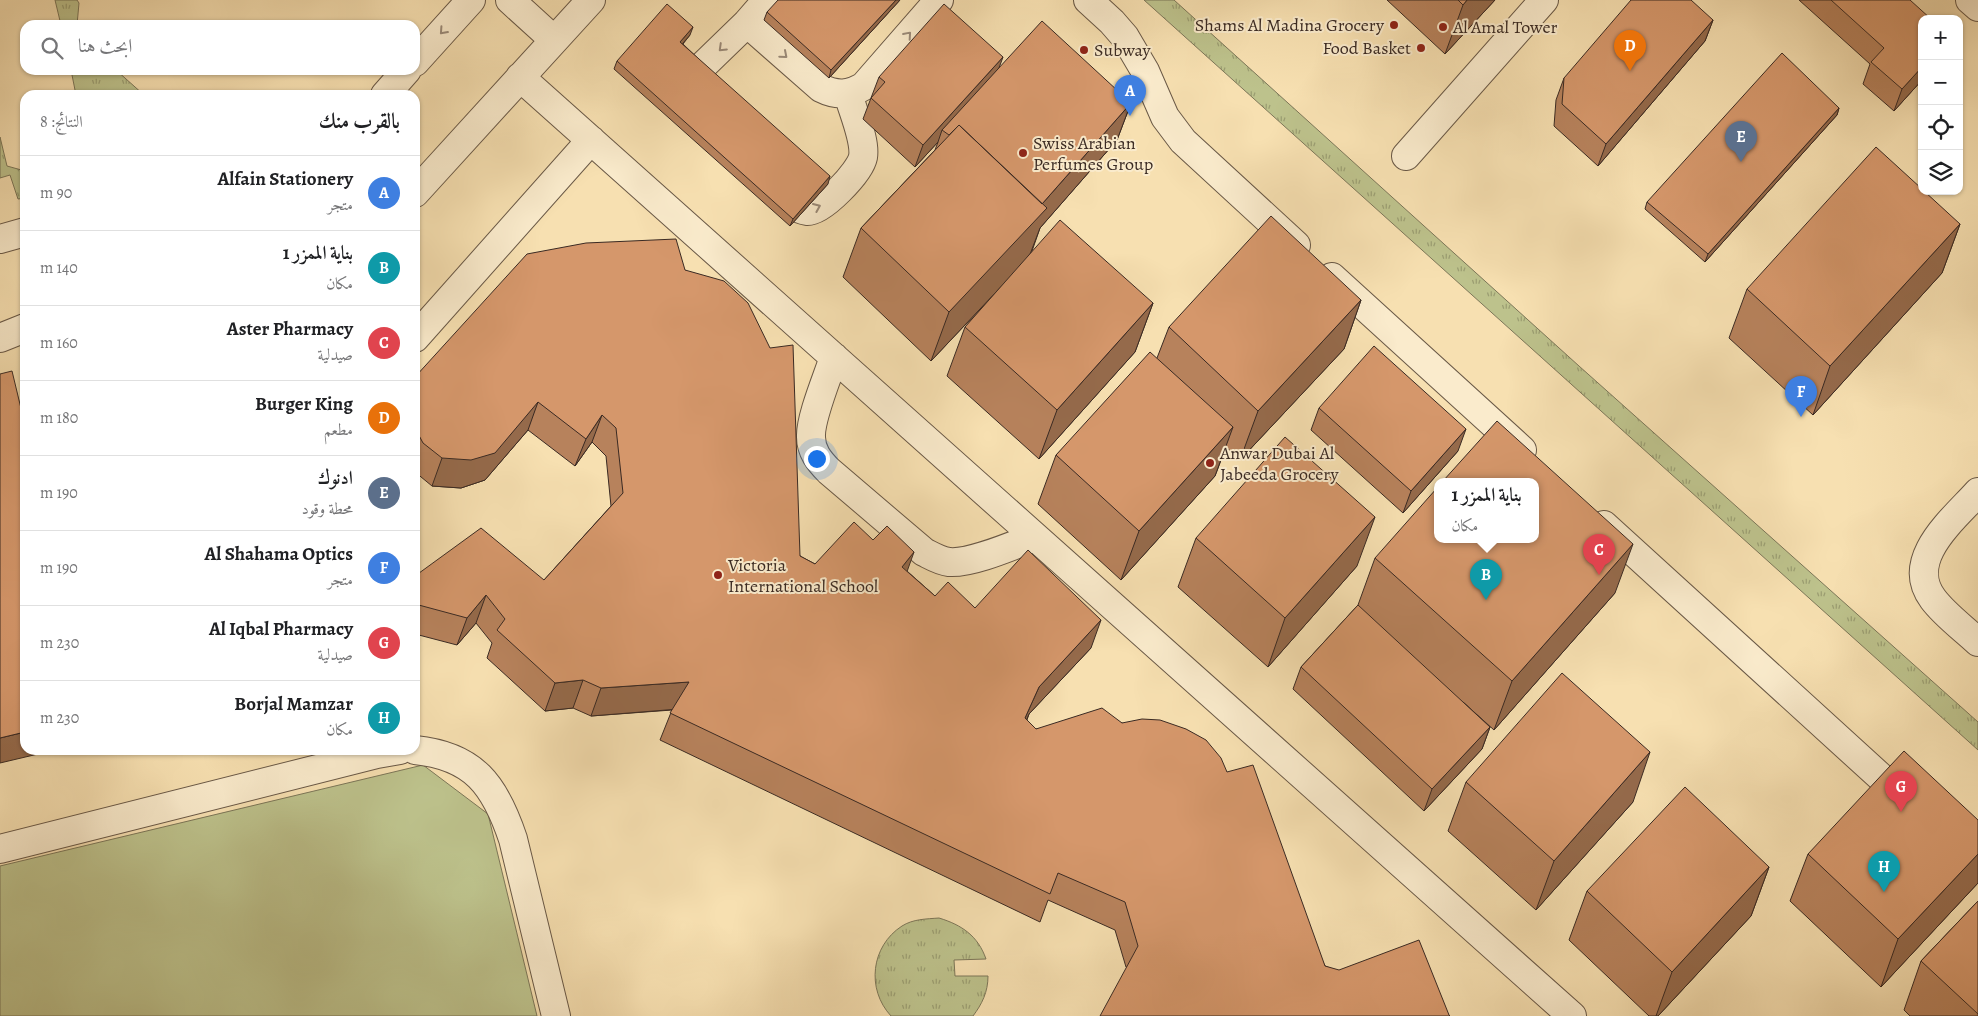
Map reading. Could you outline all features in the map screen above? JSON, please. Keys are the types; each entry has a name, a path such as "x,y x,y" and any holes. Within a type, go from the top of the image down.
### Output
{"street":[{"path":"420,56 471,0"},
{"path":"510,0 554,40"},
{"path":"420,187 591,0"},
{"path":"688,114 680,100 680,92 683,85 747,23 767,0"},
{"path":"1088,0 1112,22 1129,43 1145,71 1166,117 1183,141 1544,470"},
{"path":"1406,156 1544,0"},
{"path":"1970,0 1978,7"},
{"path":"747,23 821,88 830,92 848,93 864,86 931,3"},
{"path":"389,90 403,75"},
{"path":"520,77 1572,1016"},
{"path":"755,171 798,208 812,211 825,204 860,166 863,157 863,147 848,93"},
{"path":"420,332 591,140"},
{"path":"0,239 20,233"},
{"path":"0,338 20,330"},
{"path":"834,357 812,424 810,437 813,450 820,462 829,471 924,552 935,558 948,562 961,562 1035,537"},
{"path":"1978,492 1933,544 1926,558 1924,568 1928,590 1933,599 1978,642"},
{"path":"1588,510 1926,818"},
{"path":"420,750 437,752 465,764 488,784 503,810 513,838 556,1016"},
{"path":"0,848 373,755"}],"green space":[{"path":"55,0 77,0 79,3 77,20 60,20"},
{"path":"1144,0 1174,0 1579,366 1978,722 1978,750"},
{"path":"72,75 122,75 138,90 75,90"},
{"path":"0,137 7,166 20,170 20,199 18,199 10,175 0,178"},
{"path":"423,765 488,814 537,1016 0,1016 0,866"},
{"path":"939,918 955,924 968,932 983,951 986,959 954,960 955,976 988,976 986,993 982,1002 973,1016 891,1016 883,1005 875,981 878,956 892,935 902,926 920,920"}],"building":[{"path":"778,0 896,0 831,70 767,12"},
{"path":"1458,0 1467,0 1463,5"},
{"path":"1631,0 1691,0 1713,20 1606,144 1562,104 1564,78"},
{"path":"1831,0 1910,0 1927,15 1918,15 1918,71 1902,89 1871,62 1884,48"},
{"path":"667,4 693,27 680,42 830,176 793,219 617,61"},
{"path":"944,4 1003,57 923,145 871,98 885,82 879,77"},
{"path":"1042,21 1131,103 1042,204 959,125 949,135 942,130"},
{"path":"1782,53 1839,108 1708,254 1647,202"},
{"path":"959,125 1047,208 949,312 861,228"},
{"path":"1876,147 1918,185 1918,195 1928,195 1960,224 1830,366 1747,289"},
{"path":"1271,216 1361,300 1258,411 1169,327"},
{"path":"1060,220 1153,303 1057,410 965,327"},
{"path":"676,239 685,270 724,281 748,303 770,348 793,345 800,556 815,564 854,522 873,540 887,526 914,552 902,567 935,596 948,582 975,608 1028,550 1101,620 1039,687 1025,718 1036,729 1102,708 1122,723 1142,719 1160,720 1186,729 1206,740 1221,758 1227,772 1253,765 1325,966 1339,970 1419,940 1450,1016 1100,1016 1138,946 1125,902 1058,873 1050,894 670,713 689,682 601,688 583,680 555,683 497,630 505,619 486,595 467,618 420,605 420,572 481,528 544,580 623,493 616,428 602,415 586,439 538,402 495,453 471,460 442,458 423,443 420,437 420,372 527,254 586,243"},
{"path":"1374,346 1466,429 1411,491 1319,408"},
{"path":"1150,352 1233,427 1139,531 1056,455"},
{"path":"12,371 20,404 20,733 0,738 0,374"},
{"path":"1497,421 1633,544 1512,681 1375,558 1434,491 1434,543 1539,543 1539,478 1446,478"},
{"path":"1285,437 1375,517 1285,618 1196,538"},
{"path":"1358,605 1490,727 1432,789 1301,667"},
{"path":"1562,673 1650,752 1554,861 1466,782"},
{"path":"1904,751 1978,820 1978,854 1898,939 1808,854"},
{"path":"1685,787 1769,867 1672,972 1587,891"},
{"path":"1978,901 1978,1014 1921,961"}],"place":[{"name":"Shams Al Madina Grocery","path":"1394,25"},
{"name":"Al Amal Tower","path":"1443,27"},
{"name":"Food Basket","path":"1421,48"},
{"name":"Subway","path":"1084,50"},
{"name":"Burger King","path":"1630,71"},
{"name":"Alfain Stationery","path":"1130,116"},
{"name":"Swiss Arabian Perfumes Group","path":"1023,153"},
{"name":"ادنوك","path":"1741,162"},
{"name":"Al Shahama Optics","path":"1801,417"},
{"name":"Anwar Dubai Al Jabeeda Grocery","path":"1210,463"},
{"name":"Victoria International School","path":"718,575"},
{"name":"Aster Pharmacy","path":"1599,575"},
{"name":"بناية الممزر 1","path":"1486,600"},
{"name":"Al Iqbal Pharmacy","path":"1901,812"},
{"name":"Borjal Mamzar","path":"1884,892"}]}
